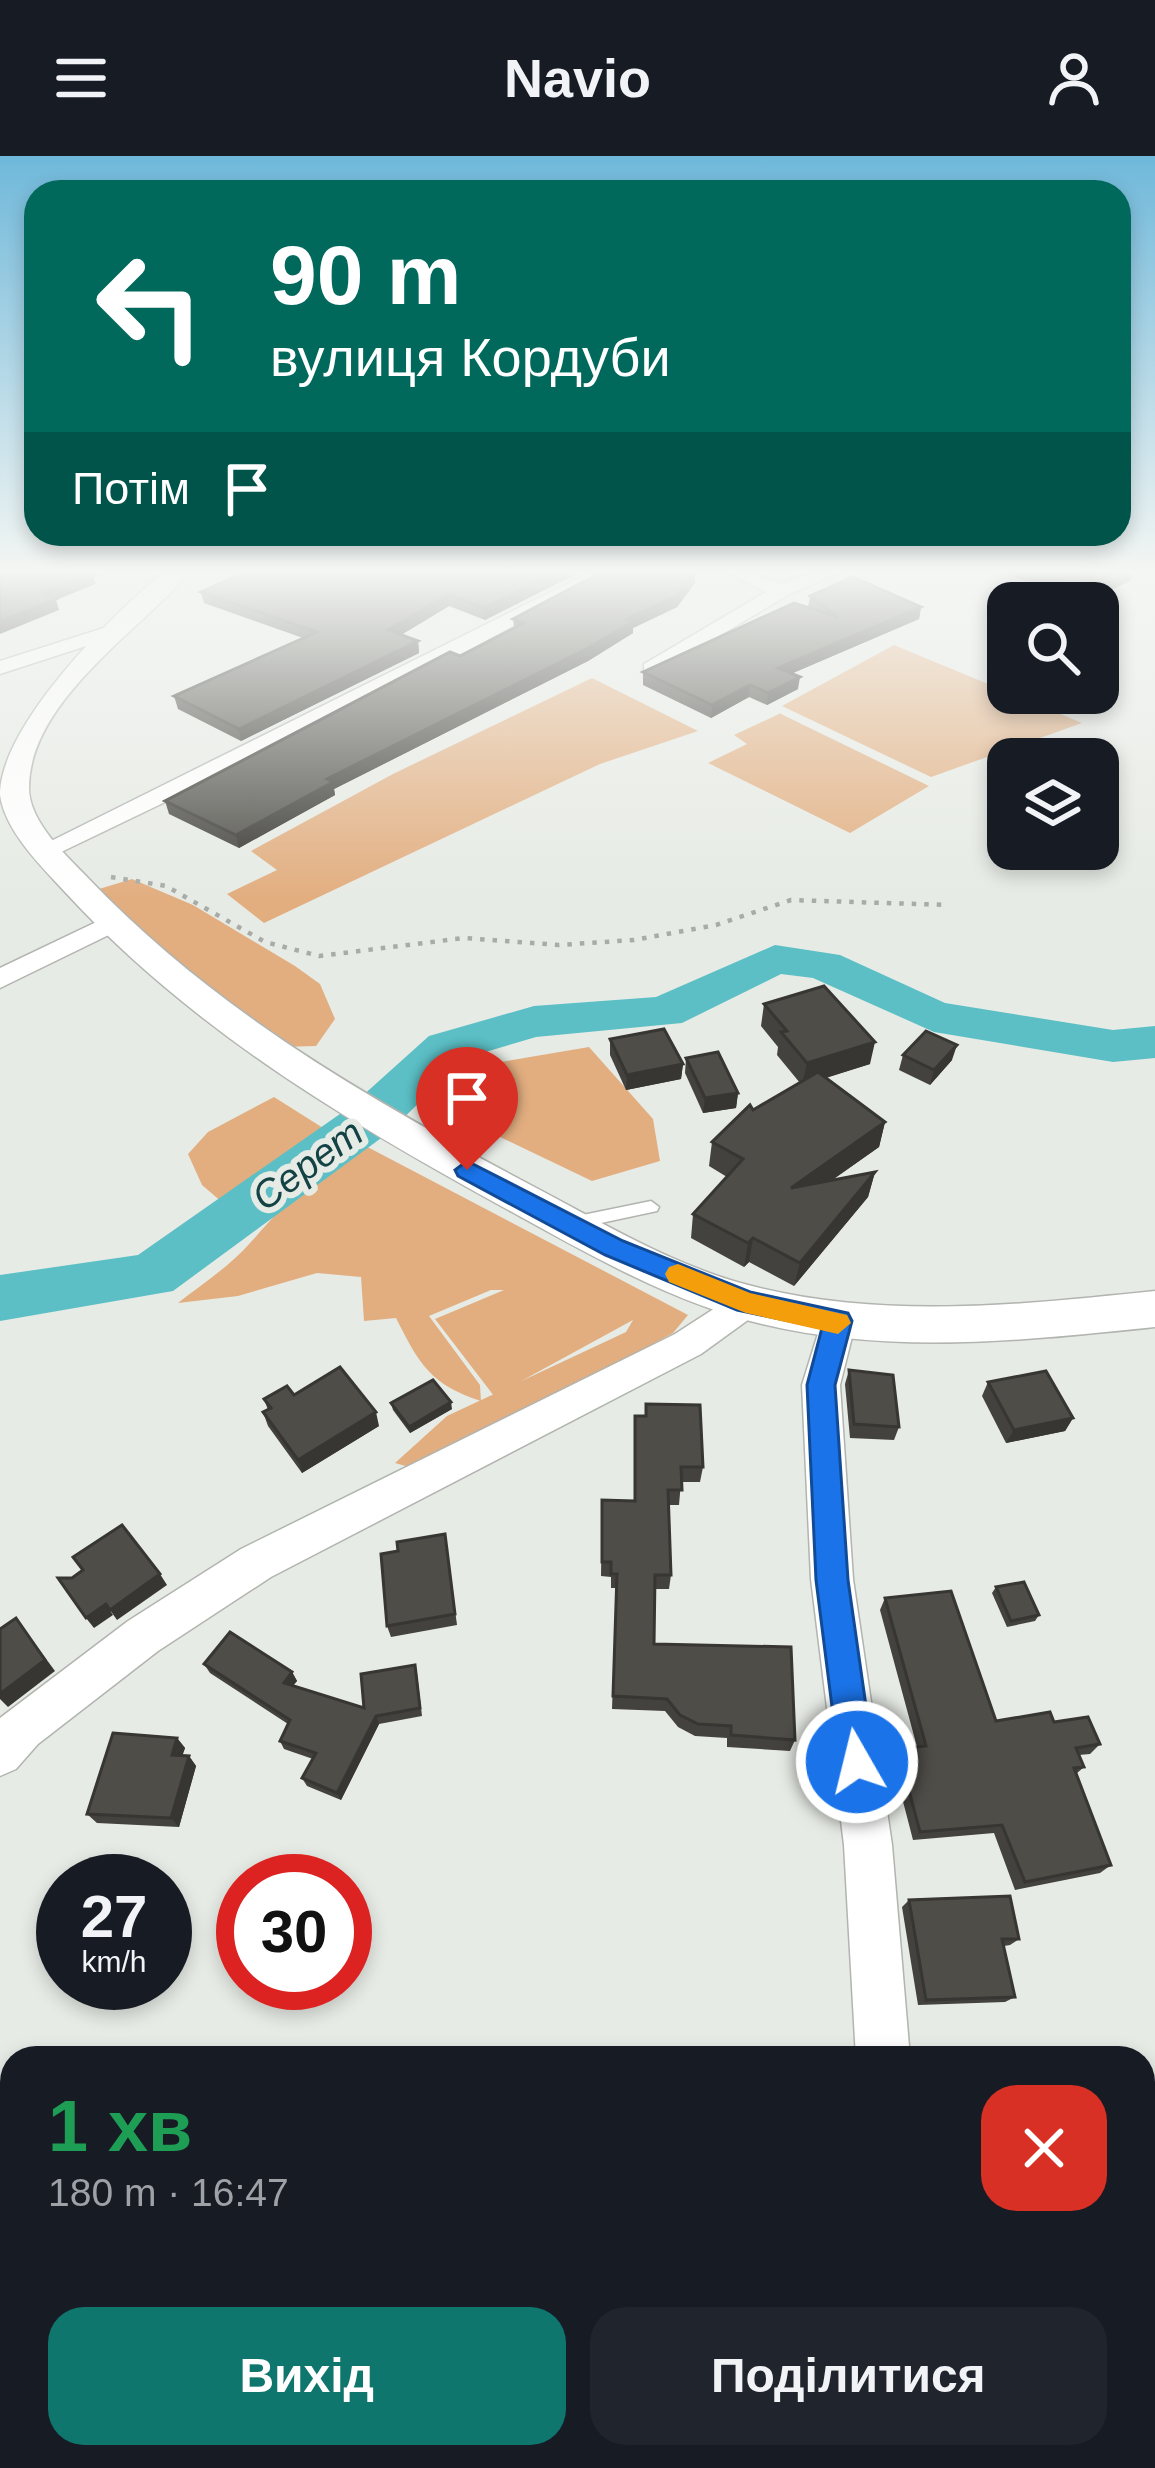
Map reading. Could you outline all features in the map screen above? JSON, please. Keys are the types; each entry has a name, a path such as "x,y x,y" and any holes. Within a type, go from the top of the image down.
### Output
{"street":[{"path":"72,682 32,731 15,766 19,807 46,850 74,886 113,922 295,1070 434,1152 614,1248 746,1302 838,1321 936,1327 1155,1309"},
{"path":"46,850 394,682"},
{"path":"0,979 113,922"},
{"path":"0,1753 22,1728 143,1636 256,1563 688,1345 746,1302"},
{"path":"838,1321 821,1385 832,1580 868,1845 882,2046"}],"lane":[{"path":"568,1224 651,1207"}],"path":[{"path":"74,886 130,875 171,888 243,933 285,952 321,956 470,937 568,946 626,941 797,902 877,899 909,909 949,905"}],"shaded area":[{"path":"584,682 600,682 698,731 600,764 264,923 227,894 277,870 251,851 393,774"},
{"path":"826,682 983,682 987,684 987,714 1060,714 1082,723 1040,738 987,738 987,757 931,777 782,706"},
{"path":"781,713 929,786 850,833 708,763 747,744 734,735"},
{"path":"132,879 193,905 320,984 335,1019 316,1046 281,1047 90,908 99,889"},
{"path":"589,1047 653,1119 660,1161 592,1181 475,1125 501,1062"},
{"path":"274,1097 331,1133 291,1169 223,1203 202,1185 188,1154 208,1132"},
{"path":"358,1142 688,1315 673,1333 420,1470 395,1463 447,1416 480,1401 450,1388 428,1371 396,1318 364,1321 361,1277 317,1273 238,1296 178,1303 234,1259 313,1176","holes":["491,1290 504,1290 435,1319 493,1394 481,1400 480,1385 429,1316","633,1320 626,1332 521,1381"]}],"building":[{"path":"206,682 335,682 239,729 174,696"},
{"path":"393,682 520,682 327,779 333,782 236,835 165,801"},
{"path":"664,682 790,682 768,693 750,685 712,705"},
{"path":"824,986 875,1042 807,1063 764,1004"},
{"path":"664,1029 683,1064 627,1075 610,1039"},
{"path":"926,1031 957,1045 934,1070 903,1055"},
{"path":"718,1052 738,1093 705,1098 686,1058"},
{"path":"818,1072 885,1122 791,1188 875,1172 800,1263 693,1214 743,1159 712,1142 750,1105 753,1110"},
{"path":"340,1367 376,1412 298,1460 263,1412 271,1408 264,1399 287,1386 294,1395"},
{"path":"849,1370 893,1375 899,1427 854,1424"},
{"path":"1046,1371 1073,1418 1014,1430 988,1382"},
{"path":"433,1380 451,1402 409,1427 391,1403"},
{"path":"646,1404 700,1405 703,1467 681,1467 682,1490 668,1490 671,1575 655,1575 654,1644 791,1647 795,1740 731,1735 731,1726 698,1724 680,1715 667,1699 613,1696 617,1574 611,1574 611,1562 602,1562 602,1500 635,1501 635,1416 646,1416"},
{"path":"122,1525 160,1574 110,1610 106,1604 86,1618 58,1578 72,1578 83,1570 73,1557"},
{"path":"445,1534 455,1614 387,1626 381,1554 398,1551 397,1542"},
{"path":"1024,1582 1039,1615 1011,1621 996,1587"},
{"path":"951,1591 996,1721 1050,1712 1054,1722 1088,1717 1100,1744 1076,1748 1084,1767 1074,1768 1111,1865 1025,1882 1002,1825 920,1832 898,1749 926,1746 885,1598"},
{"path":"16,1618 45,1660 0,1694 0,1629"},
{"path":"230,1632 292,1672 284,1683 364,1708 361,1674 415,1665 420,1708 376,1716 337,1793 302,1778 316,1753 280,1741 290,1720 204,1664"},
{"path":"113,1733 177,1738 172,1755 189,1756 171,1818 87,1814"},
{"path":"1010,1896 1019,1939 1002,1939 1015,1997 926,2000 909,1900"}],"waterway":[{"name":"Серет","path":"0,1298 152,1275 369,1120 447,1047 534,1022 665,1012 775,959 824,965 934,1017 1113,1046 1155,1042"}],"slow traffic":[{"path":"678,1274 746,1302 838,1323"}],"route":[{"path":"467,1170 614,1248 746,1302 838,1321 821,1385 832,1580 857,1762"}]}
